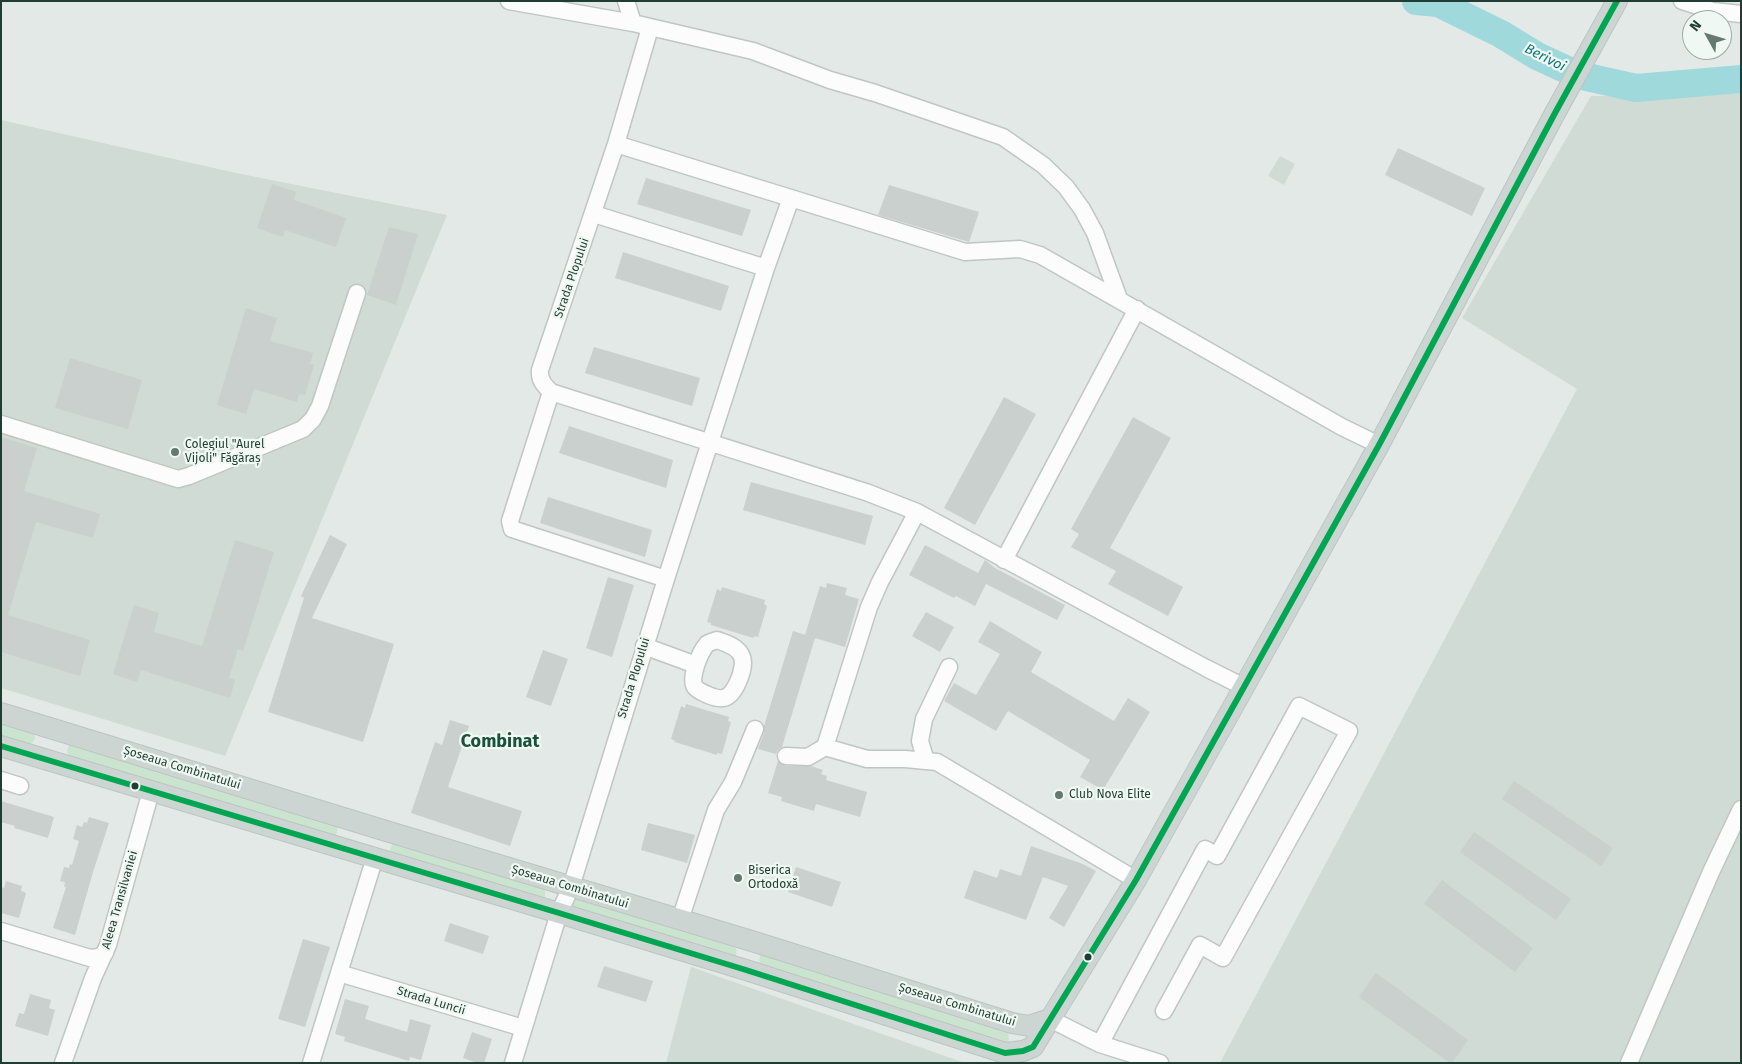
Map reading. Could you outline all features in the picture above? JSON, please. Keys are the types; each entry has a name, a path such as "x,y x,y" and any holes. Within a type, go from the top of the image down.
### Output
{"main road":[{"path":"1,746 746,970 1005,1053 1023,1051 1033,1047 1136,880 1379,446 1555,113 1618,1"},
{"name":"Șoseaua Combinatului","path":"1,713 755,942 1012,1023 1029,1026 1050,1019"},
{"path":"38,757 47,727"},
{"path":"375,858 383,830"},
{"path":"746,970 755,942"}],"street":[{"path":"508,1 633,23 753,51 830,80 875,92 1003,137 1043,165 1066,186 1082,209 1098,240 1119,299"},
{"path":"626,1 633,23"},
{"path":"1682,1 1713,11 1741,14"},
{"name":"Strada Plopului","path":"551,392 543,385 540,370 594,214 650,28"},
{"path":"616,144 965,252 1020,249 1040,255 1379,446"},
{"name":"Strada Plopului","path":"559,913 570,887 644,646 766,268 791,198"},
{"path":"594,214 766,268"},
{"path":"1,424 178,479 189,476 303,429 308,425 320,406 357,292"},
{"path":"1004,560 1137,309"},
{"path":"666,579 512,529 510,521 551,392 866,492 917,512 1244,687"},
{"path":"786,756 808,757 824,748 869,607 917,512"},
{"path":"644,646 696,665"},
{"path":"926,761 920,741 924,718 949,667"},
{"path":"1100,1044 1205,849 1218,856 1299,706 1348,730 1222,958 1200,945 1164,1011"},
{"path":"680,920 716,810 733,782 755,729"},
{"path":"824,748 867,759 905,759 937,762 1136,880"},
{"path":"1,780 20,786"},
{"name":"Aleea Transilvaniei","path":"63,1063 93,978 104,953 151,791"},
{"path":"1629,1063 1741,809"},
{"path":"311,1063 375,858"},
{"path":"513,1063 559,913"},
{"path":"1,931 90,958 99,957 104,953"},
{"name":"Strada Luncii","path":"339,973 524,1028"},
{"path":"1050,1019 1100,1044 1160,1063"}],"shaded area":[{"path":"1741,93 1741,1063 1220,1063 1577,389 1462,318 1591,96"},
{"name":"Colegiul \"Aurel Vijoli\" Făgăraș","path":"1,120 236,173 447,215 225,756 1,688"},
{"path":"1280,156 1295,164 1284,185 1268,176"},
{"path":"691,967 965,1063 666,1063"}],"green space":[{"path":"1,721 34,733 35,739 30,745 1,737"},
{"path":"75,743 338,825 337,833 334,837 68,756 69,744"},
{"path":"394,841 545,889 545,897 542,900 391,854 390,849"},
{"path":"577,898 733,945 737,950 736,955 735,957 573,908 573,901"},
{"path":"760,954 1008,1031 1009,1040 1006,1045 759,965"}],"building":[{"path":"1398,148 1485,188 1472,216 1385,175"},
{"path":"646,178 751,210 742,236 637,204"},
{"path":"272,184 296,192 294,200 346,218 336,247 285,230 283,237 257,228"},
{"path":"889,185 979,212 969,242 878,215"},
{"path":"389,227 418,234 396,305 367,295"},
{"path":"623,252 729,286 721,311 615,278"},
{"path":"246,308 277,318 270,341 313,353 310,364 314,365 305,395 299,394 297,402 254,389 246,414 217,405"},
{"path":"594,347 700,378 692,406 585,373"},
{"path":"70,358 142,380 128,429 55,408"},
{"path":"1004,397 1036,414 975,525 944,508"},
{"path":"1133,417 1171,438 1110,548 1183,587 1168,616 1108,584 1116,571 1071,547 1079,534 1071,529"},
{"path":"569,426 673,460 666,488 559,453"},
{"path":"1,437 37,448 24,491 100,514 93,538 36,522 8,615 90,640 80,676 1,652"},
{"path":"751,482 873,516 865,545 743,510"},
{"path":"548,497 652,530 645,557 540,523"},
{"path":"330,535 347,544 312,618 394,644 363,742 268,712 304,598 301,596"},
{"path":"235,540 274,552 243,651 238,649 229,678 235,680 230,698 141,670 137,682 113,674 134,605 159,613 154,632 202,646"},
{"path":"925,545 978,573 985,560 995,568 1065,605 1057,620 986,584 975,606 956,596 954,598 909,575"},
{"path":"608,577 634,585 612,657 586,648"},
{"path":"827,583 847,588 845,595 859,599 845,647 805,635 820,586 826,588"},
{"path":"722,587 765,600 764,604 767,606 758,637 754,636 753,638 711,625 711,623 707,622 717,589 721,591"},
{"path":"926,612 954,627 940,652 912,636"},
{"path":"990,621 1042,652 1031,672 1114,721 1128,698 1150,712 1103,790 1080,777 1090,760 1008,711 996,731 944,701 954,683 976,695 1000,654 978,642"},
{"path":"793,631 815,638 782,747 776,754 758,749"},
{"path":"543,650 568,659 551,706 526,697"},
{"path":"686,704 729,717 728,721 731,722 722,754 717,753 717,755 675,742 671,739 681,706 685,708"},
{"path":"450,720 469,726 448,787 522,811 510,846 411,813 435,742 442,745"},
{"path":"778,761 786,766 811,766 823,770 821,774 827,776 826,780 867,792 860,817 816,804 814,811 781,801 782,797 768,793"},
{"path":"1514,781 1613,848 1601,866 1502,799"},
{"path":"1,801 54,817 48,838 1,822"},
{"path":"89,817 109,823 75,935 53,928 66,887 64,887 65,882 60,881 64,867 69,868 70,864 72,865 79,841 73,839 77,825 82,827 84,822 87,823"},
{"path":"648,823 695,835 687,863 641,850"},
{"path":"1474,832 1571,899 1556,920 1460,852"},
{"path":"1031,846 1083,864 1096,871 1064,927 1049,918 1068,886 1043,877 1026,920 964,898 974,870 997,878 1000,869 1021,876"},
{"path":"796,867 841,882 832,907 788,892"},
{"path":"1442,880 1533,948 1515,972 1424,904"},
{"path":"6,881 22,886 21,891 26,893 19,918 1,913 1,887 4,888"},
{"path":"450,923 489,936 483,954 444,941"},
{"path":"303,939 330,947 305,1027 278,1019"},
{"path":"604,966 653,981 646,1002 597,987"},
{"path":"1376,973 1468,1040 1452,1063 1359,997"},
{"path":"30,994 51,1000 49,1008 55,1010 48,1036 15,1026 19,1013 24,1014"},
{"path":"345,999 369,1006 365,1019 407,1032 410,1019 431,1025 421,1060 410,1057 409,1061 344,1041 345,1037 335,1034"},
{"path":"472,1032 492,1039 484,1063 477,1063 463,1058"}],"waterway":[{"name":"Berivoi","path":"1416,1 1438,3 1501,34 1537,56 1578,75 1636,88 1741,79"}],"transit line":[{"path":"1,746 746,970 1005,1053 1023,1051 1033,1047 1136,880 1244,687 1379,445 1555,113 1617,1"}],"place":[{"name":"Colegiul \"Aurel Vijoli\" Făgăraș","path":"175,452"},
{"name":"Club Nova Elite","path":"1059,795"},
{"name":"Biserica Ortodoxă","path":"738,878"}],"district":[{"name":"Combinat","path":"500,742"}]}
